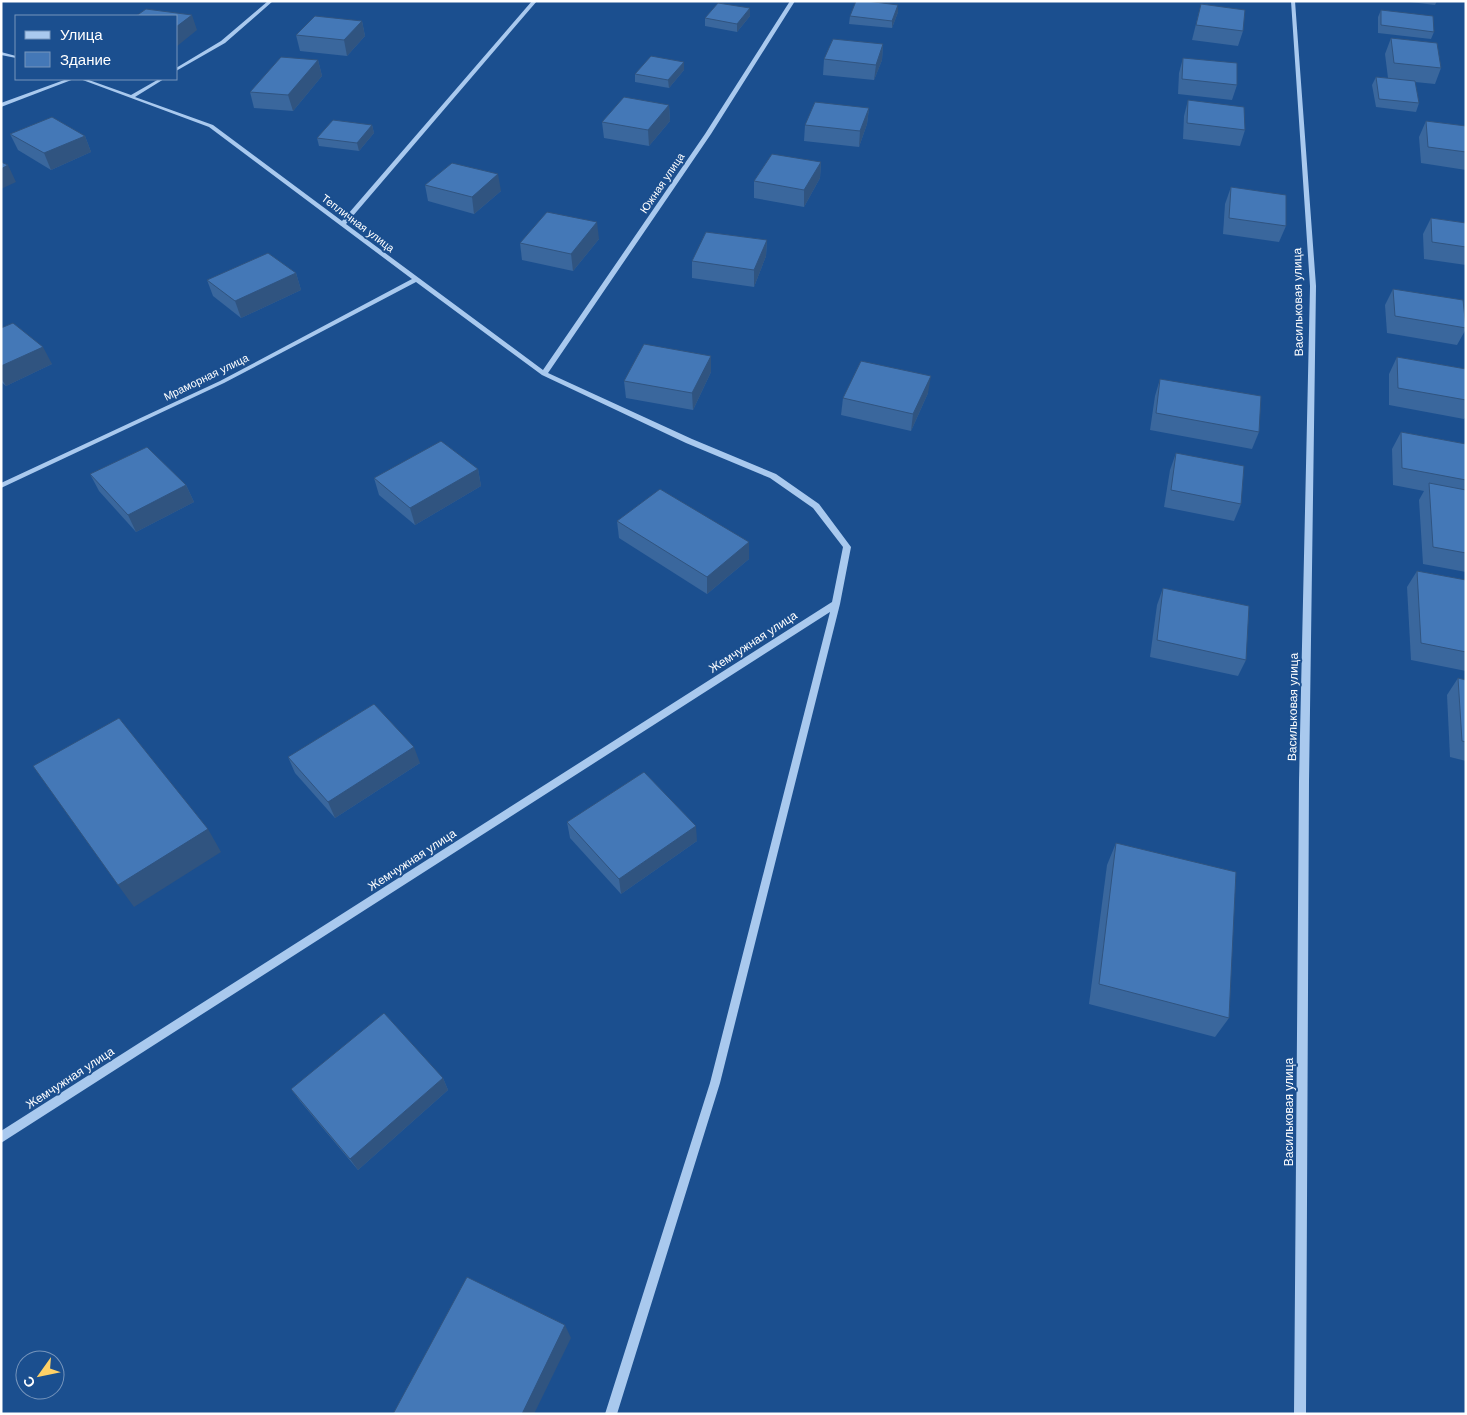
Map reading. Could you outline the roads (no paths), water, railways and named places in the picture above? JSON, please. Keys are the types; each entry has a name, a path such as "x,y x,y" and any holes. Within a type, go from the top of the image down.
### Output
{"street":[{"path":"178,69 223,42 271,1"},
{"path":"342,224 535,1"},
{"name":"Южная улица","path":"544,374 708,134 793,1"},
{"name":"Васильковая улица","path":"1294,1 1313,286 1304,781 1300,1414"},
{"path":"1,52 15,57"},
{"path":"1,105 68,80"},
{"name":"Тепличная улица","path":"85,80 211,126 544,374 689,441 773,476 816,506 847,547 836,604 715,1083 612,1414"},
{"path":"131,97 160,80"},
{"name":"Мраморная улица","path":"1,486 222,382 416,278"},
{"name":"Жемчужная улица","path":"1,1138 836,604"}]}
